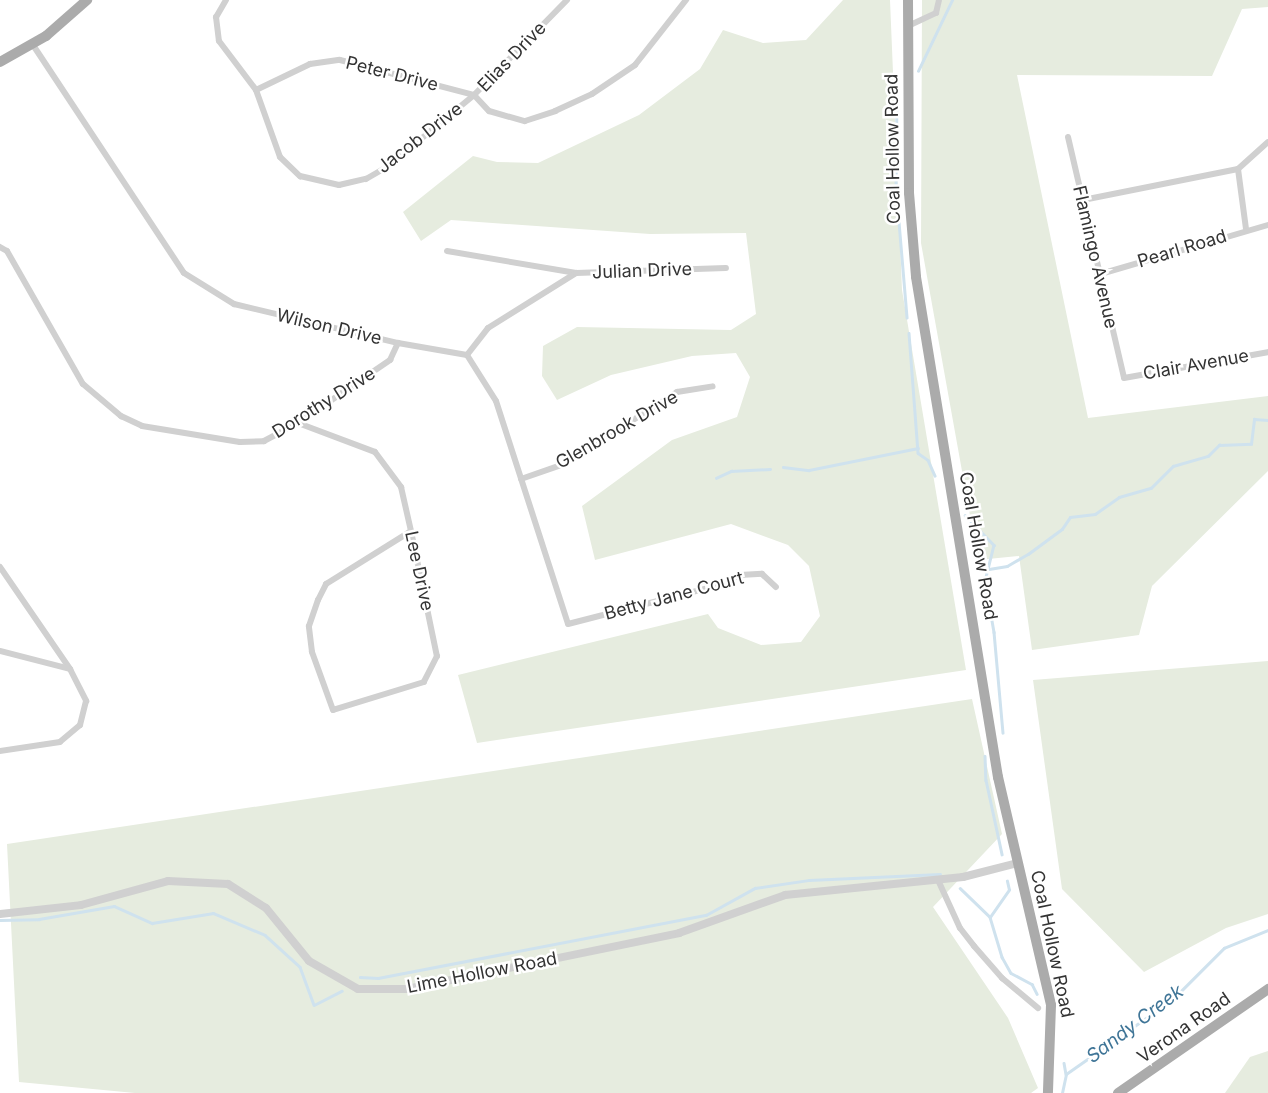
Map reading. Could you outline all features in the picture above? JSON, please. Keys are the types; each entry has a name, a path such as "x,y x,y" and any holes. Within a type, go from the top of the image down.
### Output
{"main road":[{"path":"0,62 33,45 87,0"},
{"name":"Coal Hollow Road","path":"908,0 909,193 916,276 972,598 994,750 1018,863 1052,1005 1048,1093"},
{"name":"Verona Road","path":"1118,1093 1268,989"}],"street":[{"name":"Jacob Drive","path":"226,0 216,17 218,41 256,90 280,157 300,176 339,185 366,179 387,166 474,95"},
{"name":"Elias Drive","path":"567,0 474,95 489,111 525,121 555,111 592,94 635,65 686,0"},
{"path":"908,26 936,13 939,0"},
{"name":"Wilson Drive","path":"33,45 184,273 234,304 398,343 467,355"},
{"name":"Peter Drive","path":"256,90 310,64 340,60 474,95"},
{"name":"Flamingo Avenue","path":"1068,137 1097,275 1124,378"},
{"path":"1082,200 1238,169 1268,142"},
{"path":"1238,169 1246,229"},
{"name":"Pearl Road","path":"1097,275 1246,229 1268,225"},
{"name":"Dorothy Drive","path":"0,247 7,251 83,384 121,416 142,426 240,442 264,441 298,424 390,360 398,343"},
{"path":"447,251 576,273"},
{"name":"Julian Drive","path":"467,355 488,328 576,273 726,268"},
{"name":"Clair Avenue","path":"1124,378 1268,352"},
{"path":"467,355 496,401 521,479"},
{"name":"Glenbrook Drive","path":"521,479 564,464 677,392 713,386"},
{"name":"Lee Drive","path":"298,424 375,452 401,487 412,531 437,656 424,682 333,710 312,652 309,626 318,600 326,584 412,531"},
{"name":"Betty Jane Court","path":"521,479 568,624 716,586 740,575 762,574 776,587"},
{"path":"0,567 70,669 86,701 80,725 60,742 0,751"},
{"path":"0,651 70,669"},
{"name":"Lime Hollow Road","path":"0,914 81,905 168,881 228,884 266,908 317,965 358,989 407,989 679,933 785,895 938,880 1018,863"},
{"path":"938,880 960,928 983,958 1038,1008"}],"shaded area":[{"path":"843,0 890,0 902,290 966,670 477,743 458,675 708,614 718,628 761,645 801,642 820,616 809,566 788,545 731,524 595,560 582,506 672,440 737,417 750,377 736,353 692,356 611,375 557,400 542,376 543,346 577,327 731,330 756,314 746,233 650,234 451,220 421,241 403,212 473,156 497,162 538,163 639,115 700,69 723,30 763,43 806,40"},
{"path":"922,0 1268,0 1268,7 1242,9 1212,76 1017,75 1088,418 1268,396 1268,471 1152,586 1139,635 1032,650 1019,556 978,560 921,243"},
{"path":"1268,661 1268,914 1226,928 1144,972 1062,889 1033,680"},
{"path":"972,699 1002,834 933,907 1008,1018 1038,1088 1031,1093 135,1093 19,1082 7,844"},
{"path":"1268,1051 1268,1093 1225,1093 1250,1057"}],"waterway":[{"path":"918,71 952,0"},
{"path":"897,96 896,186 907,318"},
{"path":"909,333 918,453 928,460 935,476"},
{"path":"989,569 1007,566 1028,554 1062,529 1070,517 1095,514 1119,497 1151,488 1173,466 1208,456 1219,445 1251,444 1254,419 1268,420"},
{"path":"783,467 809,470 918,448"},
{"path":"716,478 731,471 770,469"},
{"path":"965,515 994,545 985,581 994,632 1003,733"},
{"path":"985,756 986,780 1002,854"},
{"path":"360,977 378,978 706,915 755,888 809,880 940,874"},
{"path":"990,917 1009,890 1007,881"},
{"path":"960,888 990,917 1002,957 1011,973 1032,984 1037,994"},
{"path":"0,920 39,919 114,906 152,923 213,913 265,935 300,967 314,1005 342,991"},
{"name":"Sandy Creek","path":"1062,1093 1066,1074 1173,999 1224,948 1268,930"},
{"path":"1064,1063 1066,1074"}]}
